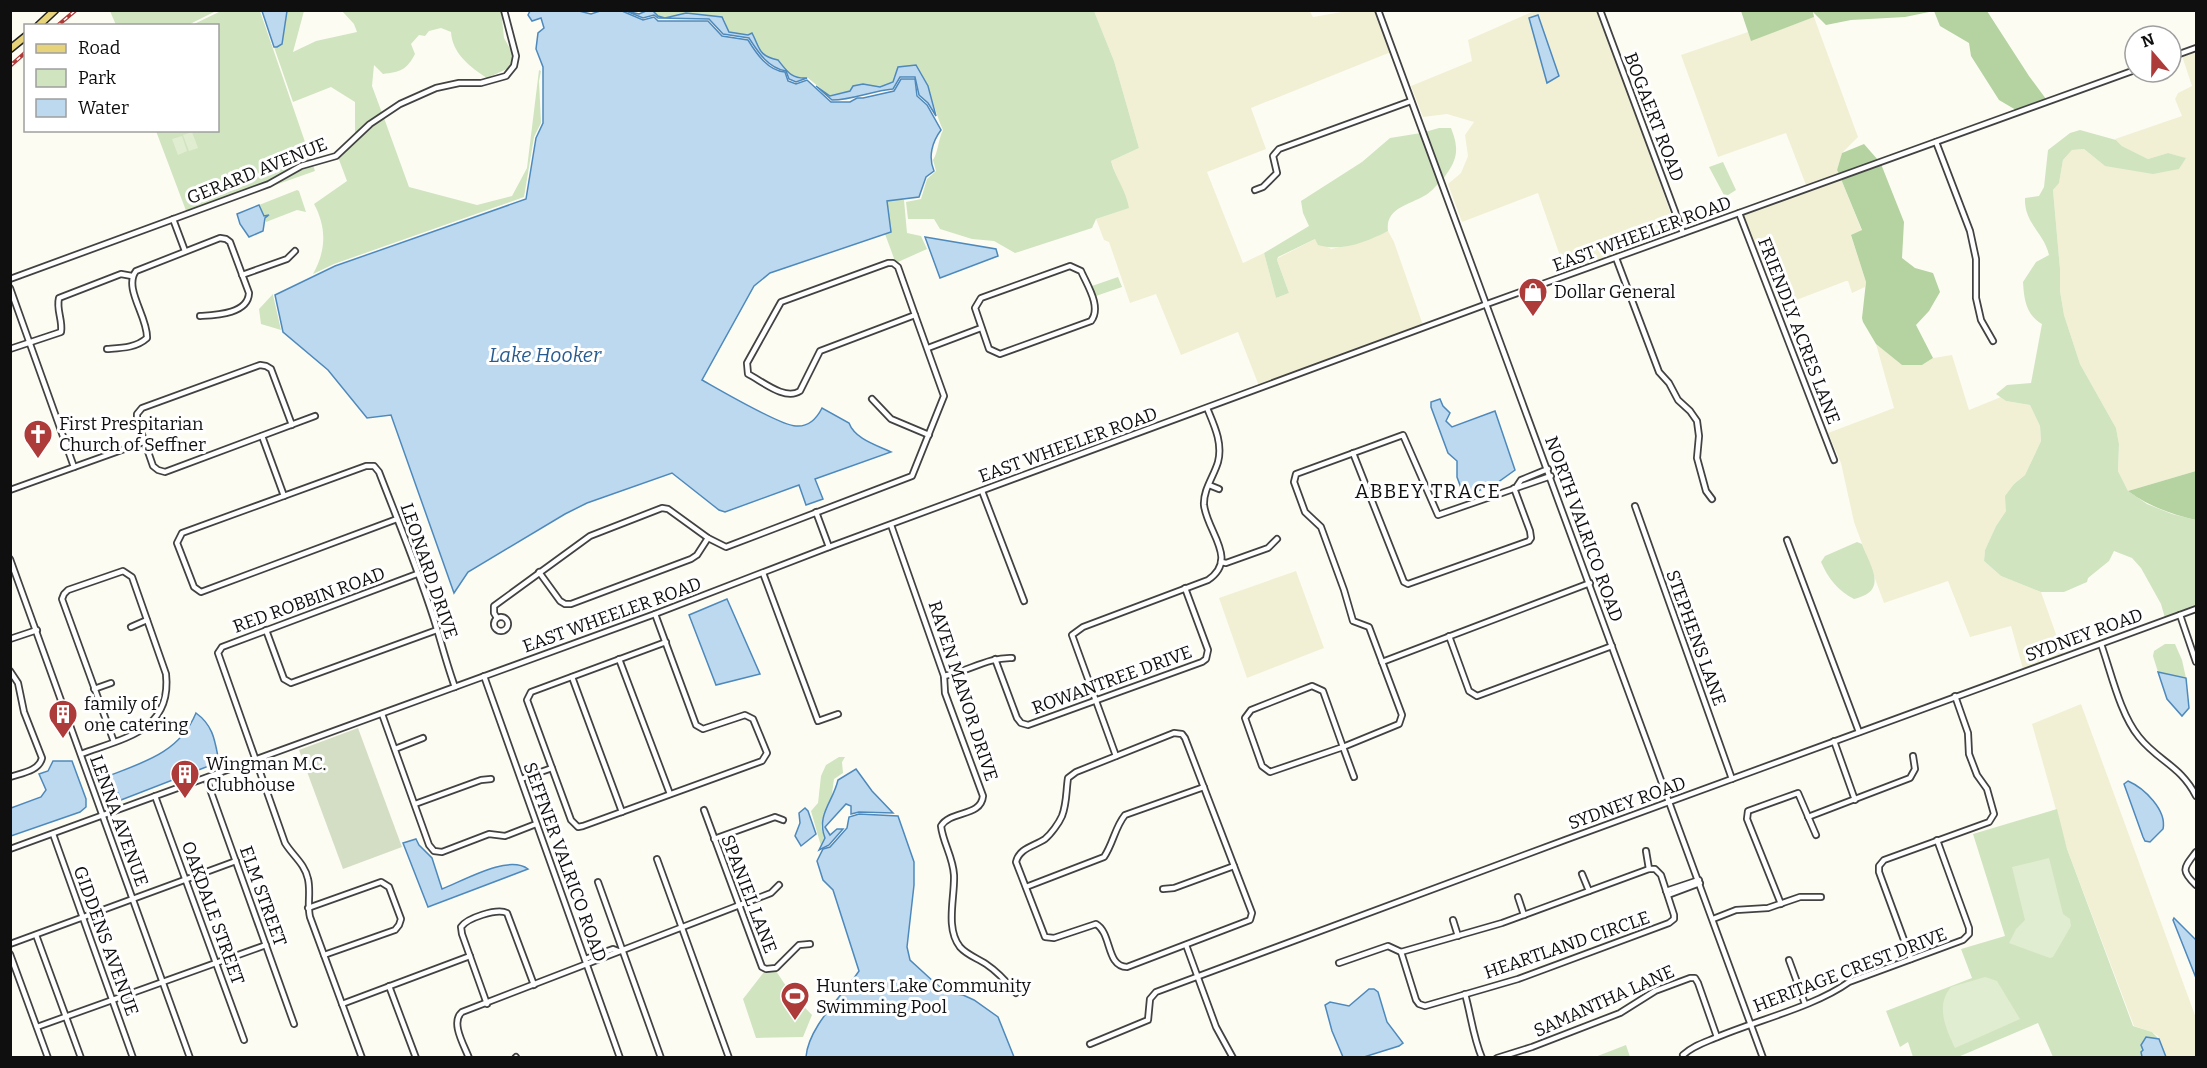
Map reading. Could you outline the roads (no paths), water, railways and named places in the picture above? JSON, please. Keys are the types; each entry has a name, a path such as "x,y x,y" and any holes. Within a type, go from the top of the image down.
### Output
{"main road":[{"path":"40,24 56,10"},
{"path":"10,49 24,38"}],"street":[{"name":"GERARD AVENUE","path":"10,279 269,184 302,166 336,156 370,124 400,104 436,88 507,76 514,66 516,56 504,10"},
{"name":"NORTH VALRICO ROAD","path":"1378,10 1700,881 1763,1058"},
{"name":"BOGAERT ROAD","path":"1600,10 1683,233"},
{"name":"EAST WHEELER ROAD","path":"10,849 655,614 829,547 1487,304 2123,74"},
{"path":"1255,190 1263,187 1277,173 1273,156 1279,149 1411,101"},
{"path":"1936,142 1970,231 1976,260 1976,298 1981,320 1993,341"},
{"name":"FRIENDLY ACRES LANE","path":"1739,213 1834,460"},
{"path":"173,219 185,251"},
{"path":"107,349 127,347 141,343 147,338 147,330 131,285 132,276 140,267 220,238 226,239 230,242 249,293 249,300 243,306 218,315 200,316"},
{"path":"242,275 287,259 295,251"},
{"path":"1616,258 1657,368 1680,402 1697,421 1699,436 1697,458 1706,490 1712,499"},
{"path":"497,618 494,606 590,536 662,508 668,509 708,538 726,547 912,476 944,396 898,267 888,263 781,302 747,363 748,374 787,395 795,394 800,391 820,351 915,315"},
{"path":"1070,266 1081,271 1095,308 1095,315 1091,321 1000,354 989,349 981,328 975,308 981,298 1070,266"},
{"path":"10,349 61,332 62,326 57,305 59,298 121,274 132,276"},
{"path":"10,288 74,467"},
{"path":"928,348 981,328"},
{"path":"292,425 271,369 260,365 142,408 136,420 153,466 165,472 292,425 315,416"},
{"path":"872,399 891,419 929,435"},
{"path":"1116,756 1072,635 1076,631 1214,576 1221,562 1220,548 1204,507 1204,498 1218,461 1219,444 1207,408"},
{"path":"1354,777 1343,747 1323,691 1312,686 1251,710 1245,718 1262,766 1270,772 1343,747 1399,724 1402,715 1370,630 1366,625 1353,621 1321,527 1307,515 1294,482 1296,474 1403,435 1433,509 1438,515 1551,476"},
{"path":"262,436 284,496 182,533 177,543 194,587 201,592 397,519"},
{"path":"10,490 144,442"},
{"path":"1353,453 1404,582 1408,584 1529,540 1530,531 1516,487"},
{"name":"LEONARD DRIVE","path":"284,496 366,466 374,466 379,472 397,519 455,687"},
{"path":"1516,487 1521,480 1548,469"},
{"path":"1529,477 1531,483"},
{"path":"1209,485 1219,489"},
{"path":"982,491 1024,601"},
{"name":"STEPHENS LANE","path":"1635,506 1732,779"},
{"path":"816,512 829,547"},
{"name":"RAVEN MANOR DRIVE","path":"891,525 944,676 945,693 983,796 979,807 948,819 941,826 952,859 954,874 952,927 954,939 965,953 994,970 1016,993"},
{"path":"539,572 560,601 571,604 691,559 697,555 708,538"},
{"path":"1221,562 1226,563 1268,548 1276,539"},
{"path":"1787,540 1859,732"},
{"name":"LENNA AVENUE","path":"10,559 190,1058"},
{"path":"81,754 137,734 159,715 166,700 168,687 166,674 132,578 123,571 74,588 64,594 63,603 114,742"},
{"path":"763,573 818,721 838,714"},
{"name":"RED ROBBIN ROAD","path":"255,760 218,653 222,647 417,574"},
{"path":"1382,662 1590,583"},
{"name":"ROWANTREE DRIVE","path":"995,659 1017,718 1021,723 1028,725 1096,702 1202,662 1206,658 1208,650 1185,588"},
{"name":"SYDNEY ROAD","path":"1090,1044 1148,1020 1150,999 1156,992 2196,609"},
{"path":"655,614 666,642 696,725 703,729 745,715 753,718 767,753 762,761 583,826 575,825 527,700 531,692 666,642"},
{"path":"2180,615 2196,662"},
{"path":"131,627 147,620"},
{"path":"10,639 37,630"},
{"path":"266,630 284,679 291,683 437,630"},
{"path":"1449,636 1469,691 1477,696 1612,646"},
{"path":"2100,644 2126,715 2137,734 2149,749 2181,773 2196,796"},
{"path":"944,676 956,674 995,659 1012,658"},
{"path":"619,659 670,794"},
{"path":"10,671 18,683 24,712 42,758 37,768 10,777"},
{"name":"SEFFNER VALRICO ROAD","path":"484,676 620,1058"},
{"path":"572,677 622,812"},
{"path":"94,689 111,683"},
{"path":"1911,959 1879,872 1879,866 1884,860 1989,822 1994,814 1987,789 1977,775 1969,754 1968,733 1955,696"},
{"path":"382,714 429,845 438,852 489,834 505,836 536,824"},
{"path":"1174,734 1182,734 1204,787 1252,913 1250,920 1123,967 1116,963 1104,930 1096,924 1054,938 1045,937 1016,862 1020,852 1047,837 1062,816 1067,800 1068,778 1083,768 1174,734"},
{"path":"395,749 423,738"},
{"path":"1834,741 1855,800"},
{"path":"1808,817 1910,778 1915,769 1913,756"},
{"path":"255,760 285,843 306,873 309,886 308,908 362,1058"},
{"path":"521,779 552,768"},
{"name":"ELM STREET","path":"206,778 294,1024"},
{"path":"415,804 482,780 491,779"},
{"path":"1026,887 1104,857 1125,815 1204,787"},
{"path":"1780,904 1747,819 1748,811 1798,793 1816,835"},
{"name":"OAKDALE STREET","path":"155,796 244,1040"},
{"name":"SPANIEL LANE","path":"704,810 760,963 766,969 776,968 800,945 810,944"},
{"path":"714,839 775,817 783,820"},
{"name":"GIDDENS AVENUE","path":"54,834 134,1058"},
{"name":"HERITAGE CREST DRIVE","path":"1683,1055 1692,1047 1751,1023 1833,994 1849,982 1963,940 1969,934 1968,928 1937,840"},
{"path":"1339,963 1388,946 1401,952 1524,915 1649,869 1646,851"},
{"path":"2196,852 2185,870 2187,876 2196,885"},
{"path":"657,859 729,1058"},
{"path":"10,944 236,861"},
{"path":"1163,889 1174,888 1234,866"},
{"name":"HEARTLAND CIRCLE","path":"1401,952 1419,1004 1425,1006 1518,979 1669,923 1674,919 1661,875 1655,869 1649,869"},
{"path":"1582,874 1589,891"},
{"path":"1667,893 1700,881"},
{"path":"308,908 381,882 389,887 401,919 395,930 324,956"},
{"path":"598,882 620,950 662,1058"},
{"path":"469,1058 457,1025 457,1018 462,1012 771,893 780,885"},
{"path":"1518,897 1524,915"},
{"path":"1713,919 1736,909 1768,908 1800,897 1821,897"},
{"path":"487,1004 461,930 463,924 497,910 504,911 509,917 534,985"},
{"path":"1453,920 1458,936"},
{"path":"36,935 81,1058"},
{"path":"37,1027 266,945"},
{"path":"1186,945 1216,1027 1233,1058"},
{"path":"585,959 613,949 620,950"},
{"path":"10,954 48,1058"},
{"path":"342,1004 470,956"},
{"path":"1789,960 1804,1004"},
{"name":"SAMANTHA LANE","path":"1497,1058 1620,1013 1655,990 1690,978 1695,978 1698,983 1717,1037"},
{"path":"389,986 416,1058"},
{"path":"1465,994 1473,1022 1475,1042 1482,1058"}],"water":[{"path":"262,11 287,11 282,44 277,47 274,47"},
{"name":"Lake Hooker","path":"530,11 579,11 591,14 600,11 622,11 643,20 654,17 658,21 708,21 722,36 748,40 768,65 785,72 788,81 796,84 807,80 831,102 850,102 857,98 894,91 901,79 915,79 917,96 927,105 941,130 932,150 931,160 934,171 926,177 919,197 887,201 891,232 770,273 754,286 702,380 777,420 796,426 809,423 822,408 849,423 861,437 891,452 815,479 823,499 806,505 799,485 725,512 719,510 672,473 587,503 565,514 468,572 454,593 391,415 367,418 328,370 283,332 275,295 335,266 526,199 536,138 543,123 543,67 536,49 538,33 544,28 541,18 532,21 528,15"},
{"path":"626,11 639,14 653,11 665,18 686,13 722,17 729,32 748,35 752,33 763,54 778,60 793,76 807,78 796,82 789,79 786,71 774,67 764,59 749,38 723,34 709,19 658,18 654,15 643,18"},
{"path":"1538,15 1559,76 1547,83 1529,18"},
{"path":"916,65 928,86 936,116 928,103 919,95 915,77 900,77 893,89 840,100 832,100 816,86 830,96 850,91 853,86 863,84 880,87 893,82 898,67"},
{"path":"259,205 264,216 269,215 265,218 263,231 249,237 240,224 237,214"},
{"path":"925,237 996,249 998,256 940,278"},
{"path":"1440,399 1450,413 1446,421 1452,427 1495,411 1515,470 1494,485 1464,496 1457,477 1457,461 1448,453 1431,407 1431,402"},
{"path":"727,599 760,674 716,685 689,615"},
{"path":"2158,672 2186,678 2189,708 2182,716 2167,699"},
{"path":"196,713 210,729 219,762 121,800 118,793 103,778 145,762 169,748 189,727"},
{"path":"53,761 72,761 86,799 86,807 80,812 11,836 11,808 41,797 46,790 39,774 48,771"},
{"path":"856,769 872,791 893,813 859,812 851,814 851,806 846,804 825,827 830,835 837,829 843,829 829,845 819,850 825,838 824,815 838,780"},
{"path":"2128,781 2153,800 2161,814 2163,829 2150,842 2145,841 2143,837 2124,784"},
{"path":"805,808 816,834 801,846 795,836 800,823 799,813"},
{"path":"859,814 898,816 914,862 914,885 907,947 910,960 935,983 950,993 974,1000 998,1017 1014,1057 806,1057 808,1046 819,1023 859,971 833,890 823,880 817,861 823,849 830,847 847,828 849,817"},
{"path":"416,839 432,858 442,889 485,870 509,865 519,865 528,869 428,907 403,843"},
{"path":"2174,918 2196,940 2196,978 2173,920"},
{"path":"1369,989 1378,992 1387,1022 1403,1043 1364,1057 1343,1057 1332,1031 1325,1005 1330,1002 1349,1006"},
{"path":"2146,1037 2159,1039 2166,1057 2142,1057 2141,1045"}],"railway":[{"path":"59,24 76,10"},
{"path":"10,66 24,54"}],"place":[{"name":"Dollar General","path":"1533,318"},
{"name":"First Prespitarian Church of Seffner","path":"38,460"},
{"name":"family of one catering","path":"63,740"},
{"name":"Wingman M.C. Clubhouse","path":"185,800"},
{"name":"Hunters Lake Community Swimming Pool","path":"795,1022"}],"district":[{"name":"ABBEY TRACE","path":"1428,491"}]}
